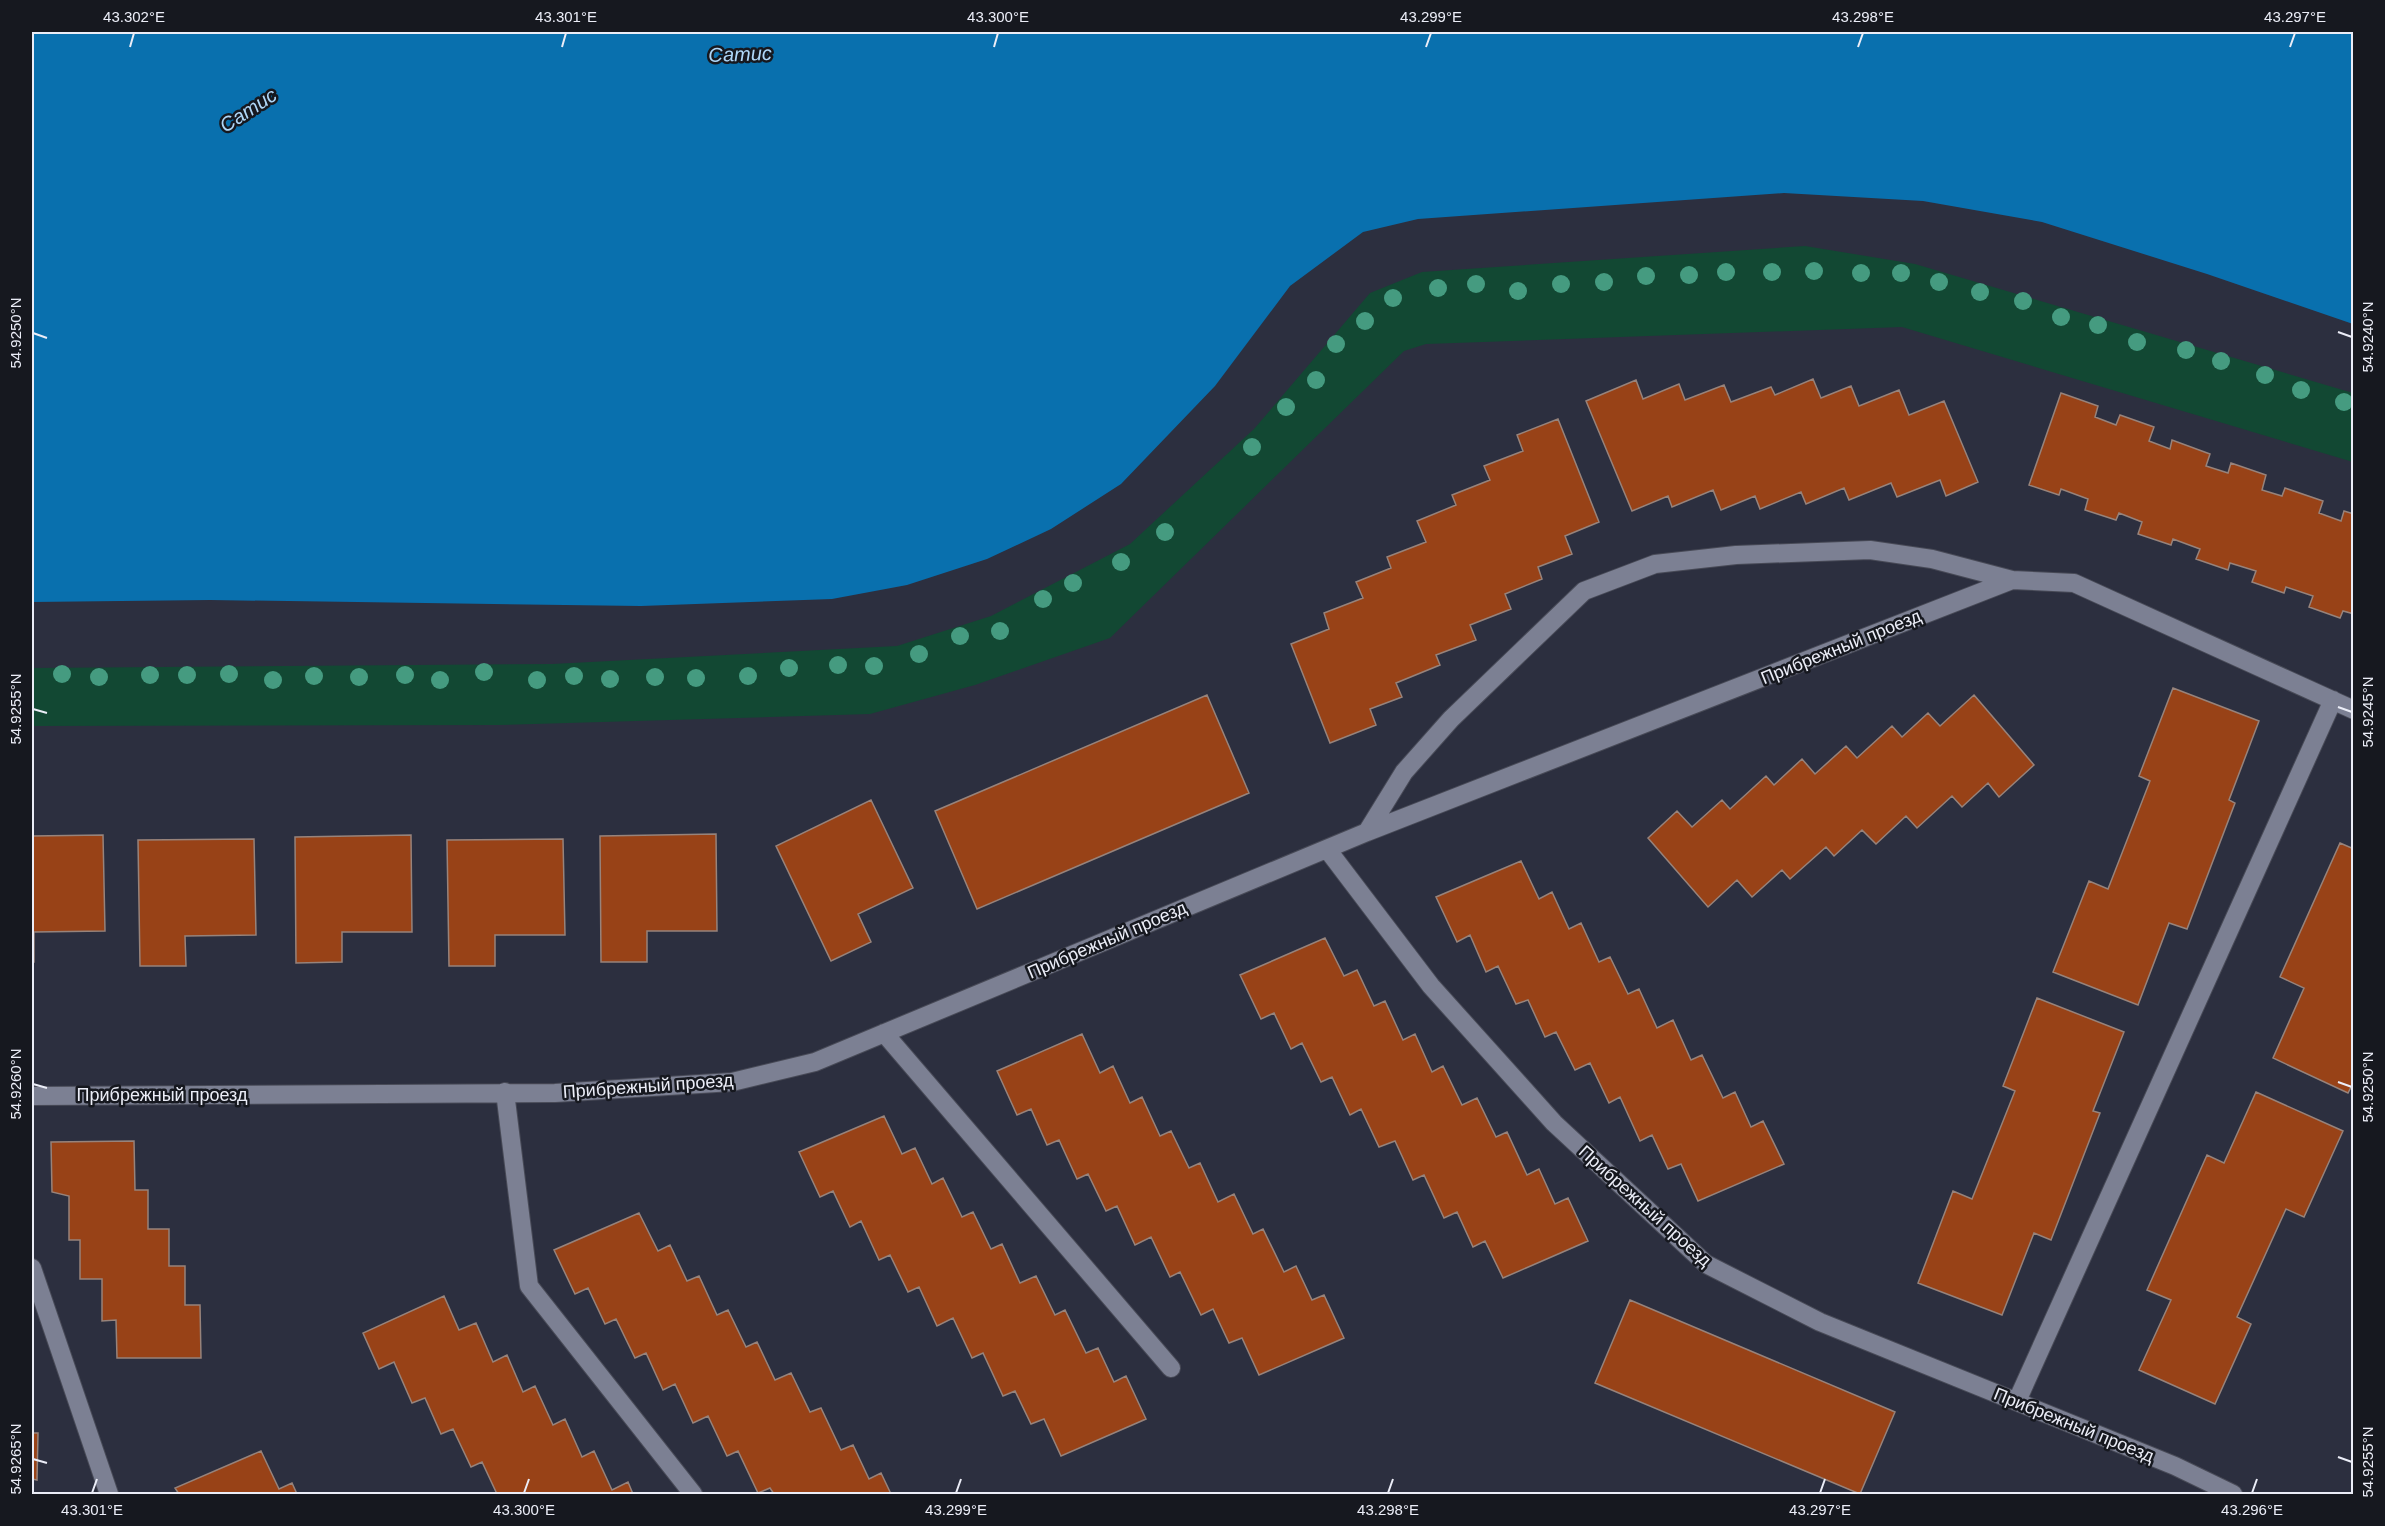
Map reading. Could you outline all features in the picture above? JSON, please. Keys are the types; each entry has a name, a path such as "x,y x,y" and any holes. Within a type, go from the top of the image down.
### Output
{"street":[{"path":"1367,832 1404,772 1451,719 1584,591 1655,564 1736,555 1870,550 1932,559 2012,580"},
{"name":"Прибрежный проезд","path":"32,1096 555,1093 732,1082 815,1062 1367,832 2012,580 2074,583 2354,710"},
{"path":"2017,1401 2333,700"},
{"name":"Прибрежный проезд","path":"1327,849 1431,986 1546,1115 1706,1264 1820,1322 2175,1466 2234,1494"},
{"path":"884,1033 1171,1368"},
{"path":"505,1092 529,1286 693,1494"},
{"path":"32,1268 109,1494"}],"green space":[{"path":"1805,246 1915,264 2353,393 2353,462 1902,327 1426,344 1404,351 1110,638 975,685 870,714 498,725 32,726 32,668 552,664 897,646 991,616 1130,544 1254,429 1370,293 1422,272"}],"water":[{"name":"Сатис","path":"32,32 2353,32 2353,324 2207,274 2042,222 1923,201 1784,193 1418,219 1363,232 1290,286 1215,386 1121,484 1051,529 987,559 907,585 832,599 641,606 210,600 32,602"}],"building":[{"path":"1813,379 1821,398 1851,386 1859,406 1899,390 1909,415 1944,401 1978,482 1946,496 1940,480 1897,497 1891,483 1849,500 1844,488 1806,504 1801,492 1760,509 1755,496 1721,510 1713,490 1672,507 1668,496 1632,511 1586,401 1636,380 1643,399 1679,384 1685,400 1724,385 1731,402 1771,387 1775,395"},
{"path":"2061,393 2098,406 2095,417 2116,425 2120,415 2154,427 2149,441 2170,449 2172,440 2210,454 2206,466 2228,473 2231,463 2266,475 2262,490 2282,496 2285,488 2323,501 2319,513 2341,521 2344,511 2354,514 2354,614 2343,611 2340,618 2309,607 2313,596 2286,587 2284,593 2252,582 2256,571 2230,563 2228,570 2196,559 2200,549 2173,539 2171,545 2138,534 2142,522 2119,513 2116,520 2085,510 2088,499 2061,489 2059,495 2029,485"},
{"path":"1558,419 1599,522 1565,536 1572,554 1538,567 1542,579 1505,594 1511,609 1470,625 1476,640 1436,655 1440,665 1396,683 1402,697 1370,709 1376,725 1330,743 1291,644 1329,629 1324,613 1363,598 1356,582 1391,568 1387,557 1426,542 1417,521 1456,505 1452,495 1490,480 1484,466 1523,451 1517,435"},
{"path":"2173,688 2259,721 2229,800 2235,803 2187,929 2169,923 2138,1005 2053,972 2089,881 2108,889 2150,781 2139,776"},
{"path":"1207,695 1249,793 977,909 935,811"},
{"path":"1974,695 2034,765 1999,797 1988,783 1962,807 1952,796 1917,828 1906,816 1876,844 1862,830 1834,856 1826,847 1790,879 1782,870 1752,897 1737,880 1708,907 1648,838 1677,811 1692,827 1722,800 1730,809 1766,776 1774,785 1802,759 1815,774 1846,746 1857,758 1892,726 1902,737 1928,713 1940,726"},
{"path":"871,800 913,888 858,914 871,942 831,961 776,846"},
{"path":"716,834 717,931 647,931 647,962 601,962 600,836"},
{"path":"103,835 105,931 34,932 34,962 32,962 32,836"},
{"path":"411,835 412,932 342,932 342,962 296,963 295,837"},
{"path":"254,839 256,935 185,936 186,966 140,966 138,840"},
{"path":"563,839 565,935 495,935 495,966 449,966 447,840"},
{"path":"2340,843 2354,849 2354,1081 2348,1093 2273,1058 2304,988 2280,977"},
{"path":"1521,861 1539,899 1552,892 1569,929 1581,923 1599,962 1610,957 1628,994 1639,989 1657,1028 1673,1020 1691,1060 1702,1055 1723,1098 1735,1092 1751,1127 1763,1121 1784,1164 1698,1201 1681,1164 1668,1169 1652,1135 1640,1141 1620,1097 1609,1103 1590,1063 1575,1070 1556,1032 1545,1037 1528,1000 1516,1004 1498,966 1486,972 1470,935 1457,942 1436,897"},
{"path":"1325,938 1344,976 1357,970 1374,1006 1385,1001 1403,1040 1415,1034 1432,1072 1443,1066 1462,1105 1477,1098 1496,1137 1507,1132 1527,1175 1539,1169 1555,1204 1568,1198 1588,1241 1503,1278 1485,1241 1473,1247 1457,1212 1444,1218 1424,1175 1413,1180 1395,1141 1379,1147 1361,1109 1350,1115 1332,1077 1321,1082 1302,1043 1291,1049 1274,1013 1261,1019 1240,975"},
{"path":"2037,998 2124,1032 2093,1111 2100,1113 2051,1240 2034,1233 2002,1315 1918,1283 1953,1191 1972,1199 2015,1091 2003,1086"},
{"path":"1082,1034 1100,1073 1113,1066 1130,1103 1142,1097 1160,1136 1171,1131 1189,1168 1200,1163 1218,1202 1234,1194 1253,1234 1263,1229 1284,1272 1296,1266 1312,1300 1324,1295 1344,1338 1259,1375 1242,1338 1229,1343 1213,1309 1201,1315 1180,1272 1170,1277 1151,1237 1135,1245 1117,1206 1106,1211 1088,1174 1077,1179 1059,1140 1047,1145 1031,1109 1017,1115 997,1071"},
{"path":"2256,1092 2343,1131 2304,1217 2286,1209 2237,1317 2251,1324 2215,1404 2139,1370 2171,1300 2147,1290 2207,1155 2224,1163"},
{"path":"884,1116 902,1154 915,1148 932,1184 943,1178 962,1217 973,1212 991,1249 1002,1244 1020,1283 1036,1276 1055,1315 1065,1310 1086,1353 1098,1348 1114,1382 1126,1376 1146,1419 1061,1456 1044,1419 1031,1424 1015,1391 1003,1396 983,1353 972,1358 953,1318 937,1326 919,1287 908,1292 890,1255 879,1260 861,1221 850,1227 833,1191 820,1197 799,1152"},
{"path":"134,1141 135,1190 148,1190 148,1229 169,1229 169,1266 185,1266 185,1305 200,1305 201,1358 117,1358 116,1320 102,1321 102,1279 80,1279 80,1240 69,1240 69,1196 52,1192 51,1142"},
{"path":"639,1213 658,1251 670,1245 687,1281 699,1276 717,1315 728,1310 746,1347 757,1342 775,1380 791,1373 810,1412 821,1408 841,1450 853,1445 869,1479 881,1473 891,1494 774,1494 770,1488 758,1493 738,1451 727,1456 708,1416 693,1423 675,1384 663,1390 646,1353 635,1358 616,1319 605,1324 588,1288 575,1294 554,1250"},
{"path":"444,1296 459,1330 476,1323 493,1362 507,1355 523,1392 535,1386 553,1425 565,1419 582,1457 594,1451 612,1490 628,1482 633,1494 497,1494 482,1462 471,1467 453,1429 441,1434 425,1398 412,1403 394,1362 379,1369 363,1333"},
{"path":"1630,1300 1895,1412 1860,1494 1595,1383"},
{"path":"32,1433 38,1433 37,1480 32,1479"},
{"path":"261,1451 279,1489 292,1483 297,1494 179,1494 175,1488"}]}
